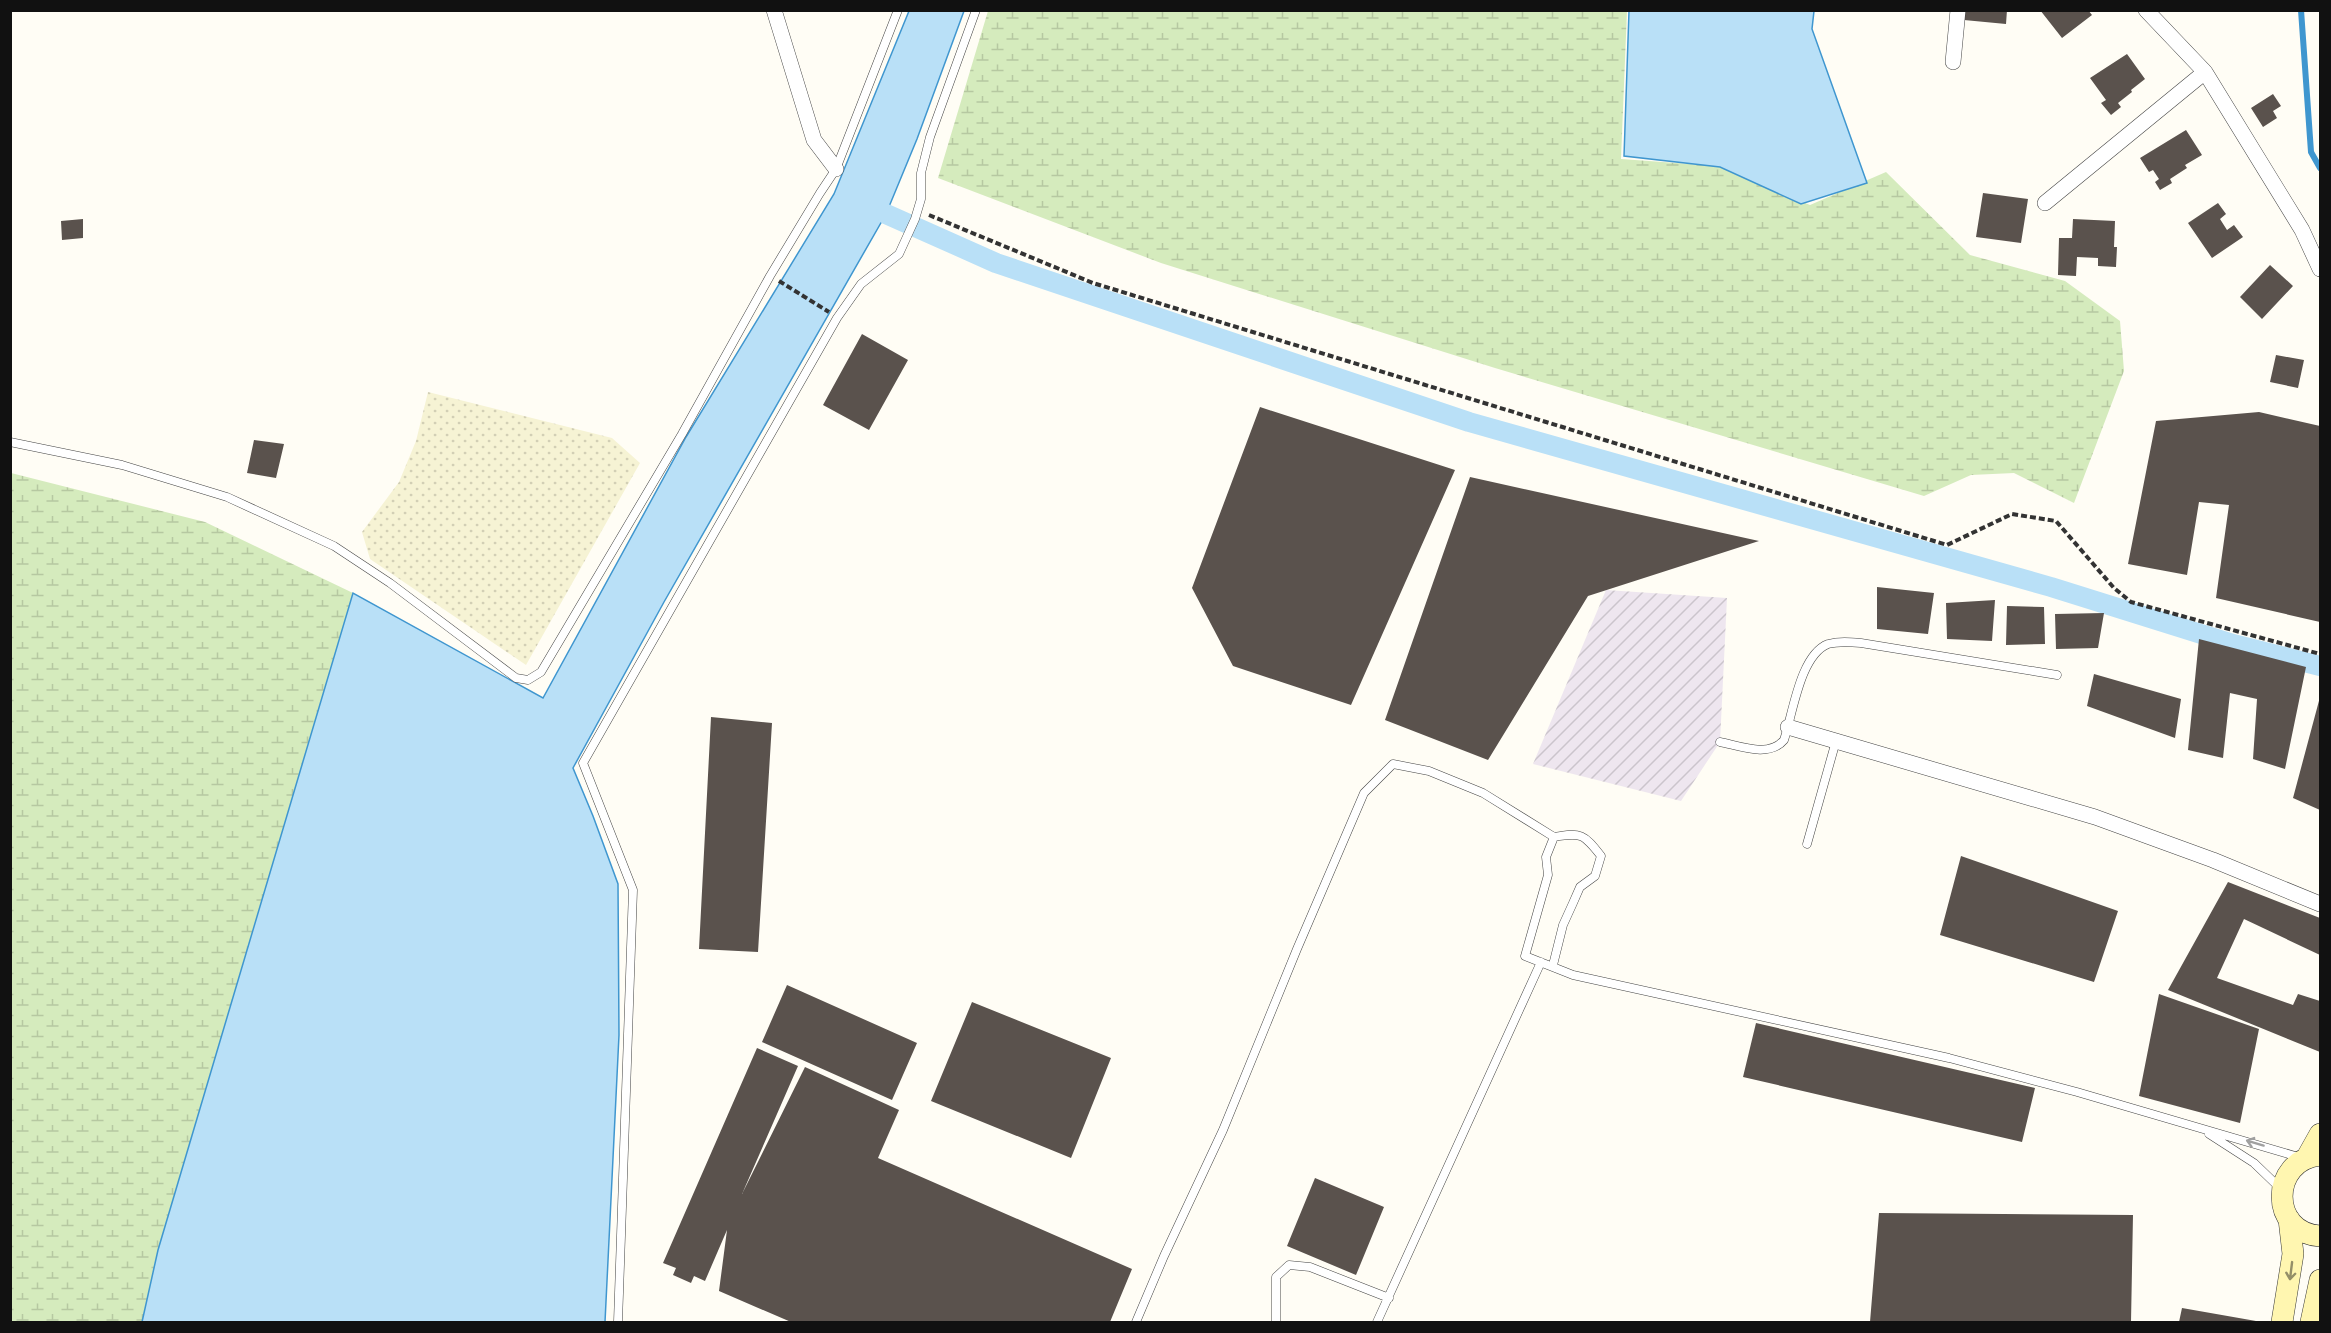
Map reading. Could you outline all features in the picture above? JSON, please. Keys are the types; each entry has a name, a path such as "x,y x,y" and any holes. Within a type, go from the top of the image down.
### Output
{"main road":[{"path":"2283,1323 2293,1254 2289,1219 2283,1205 2282,1190 2291,1169 2313,1157 2320,1134"},
{"path":"2289,1219 2300,1230 2320,1236"},
{"path":"2311,1323 2320,1280"}],"street":[{"path":"774,10 814,140 836,169"},
{"path":"1953,62 1958,10"},
{"path":"2146,10 2205,72 2302,230 2320,269"},
{"path":"2045,203 2205,72"},
{"path":"1788,727 2095,817 2213,860 2320,904"}],"lane":[{"path":"10,442 122,465 227,497 323,541 390,583 516,678 528,680 541,672 553,653 676,444 770,276 836,169 898,10"},
{"path":"618,1323 633,890 583,763 837,318 861,284 899,254 921,199 921,172 930,137 975,10"},
{"path":"1720,742 1761,749 1773,748 1784,740 1808,662 1817,651 1836,643 1861,643 2057,675"},
{"path":"1807,844 1836,741"},
{"path":"1136,1323 1164,1256 1223,1131 1364,793 1393,764 1429,771 1483,793 1554,837 1574,833 1590,842 1601,856 1595,876 1581,887 1573,903 1563,925 1552,965"},
{"path":"1554,837 1546,857 1548,875 1525,956 1573,975 1949,1058 2077,1092 2203,1130 2313,1157"},
{"path":"1377,1323 1541,962"},
{"path":"2203,1130 2254,1163 2282,1190"},
{"path":"1276,1323 1276,1277 1289,1265 1310,1267 1389,1298"}],"path":[{"path":"916,215 1093,283 1947,545 2012,514 2056,521 2114,588 2131,602 2320,654"},
{"path":"778,280 832,314"}],"shaded area":[{"path":"428,392 612,438 640,463 526,665 370,559 362,532 399,482 416,441"},
{"path":"1606,590 1727,598 1720,742 1681,801 1533,764"}],"green space":[{"path":"988,11 1627,11 1621,159 1718,166 1810,205 1886,172 1970,255 2065,281 2120,321 2124,371 2074,503 2014,473 1971,475 1924,496 1495,368 1161,263 938,178"},
{"path":"11,473 205,522 353,593 158,1250 142,1322 11,1322"}],"water":[{"path":"909,11 964,11 917,139 886,214 664,602 573,768 618,884 619,1035 605,1322 142,1322 158,1250 353,593 543,698 686,437 834,194"},
{"path":"1629,11 1814,11 1812,29 1867,183 1801,204 1720,167 1624,156"}],"building":[{"path":"1965,10 2007,10 2006,24 1964,20"},
{"path":"2040,10 2088,10 2092,15 2062,38"},
{"path":"2127,54 2145,79 2118,103 2121,107 2111,115 2101,103 2106,100 2090,78"},
{"path":"2273,94 2281,106 2273,111 2277,118 2263,127 2251,108"},
{"path":"2186,130 2202,155 2185,165 2187,168 2170,179 2172,183 2160,190 2155,182 2159,179 2153,170 2149,172 2140,158"},
{"path":"1983,193 2028,199 2021,243 1976,237"},
{"path":"2218,203 2226,214 2220,219 2227,230 2234,225 2243,237 2212,258 2188,223"},
{"path":"83,219 83,238 62,240 61,221"},
{"path":"2073,219 2115,221 2116,267 2098,266 2098,258 2077,257 2076,276 2058,275 2059,238 2072,238"},
{"path":"2270,265 2293,286 2262,319 2240,297"},
{"path":"862,334 908,360 869,430 823,405"},
{"path":"2276,355 2304,360 2298,388 2270,382"},
{"path":"1260,407 1455,470 1351,705 1233,666 1192,588"},
{"path":"2259,412 2320,426 2320,622 2216,598 2229,505 2199,502 2187,575 2128,564 2156,421"},
{"path":"254,440 284,444 276,478 247,473"},
{"path":"1470,477 1759,541 1588,596 1488,760 1385,720"},
{"path":"1877,587 1934,593 1928,634 1877,629"},
{"path":"1995,600 1992,641 1947,639 1946,603"},
{"path":"2007,606 2044,607 2045,644 2006,645"},
{"path":"2104,613 2098,648 2056,649 2055,614"},
{"path":"2199,639 2306,667 2285,769 2253,759 2257,699 2230,693 2223,758 2188,750"},
{"path":"2094,674 2181,699 2175,738 2087,706"},
{"path":"2320,697 2320,810 2293,798"},
{"path":"711,717 772,723 758,952 699,949"},
{"path":"1961,856 2118,911 2094,982 1940,935"},
{"path":"2228,882 2320,918 2320,955 2244,919 2217,978 2293,1005 2298,994 2320,1001 2320,1052 2168,990"},
{"path":"787,985 917,1043 892,1100 762,1042"},
{"path":"2159,994 2259,1029 2240,1123 2139,1096"},
{"path":"972,1002 1111,1058 1071,1158 931,1101"},
{"path":"1756,1023 2035,1088 2022,1142 1743,1077"},
{"path":"757,1048 798,1066 742,1194 805,1067 899,1110 878,1158 1132,1269 1110,1322 791,1322 719,1291 727,1230 705,1281 694,1276 691,1283 673,1275 676,1268 663,1263"},
{"path":"1315,1178 1384,1207 1356,1275 1287,1246"},
{"path":"1879,1213 2133,1215 2131,1322 1870,1322"},
{"path":"2182,1308 2256,1321 2256,1322 2179,1322"}],"waterway":[{"path":"2301,10 2311,152 2320,168"},
{"path":"886,214 996,263 1469,422 2051,587 2233,644 2320,666"}]}
